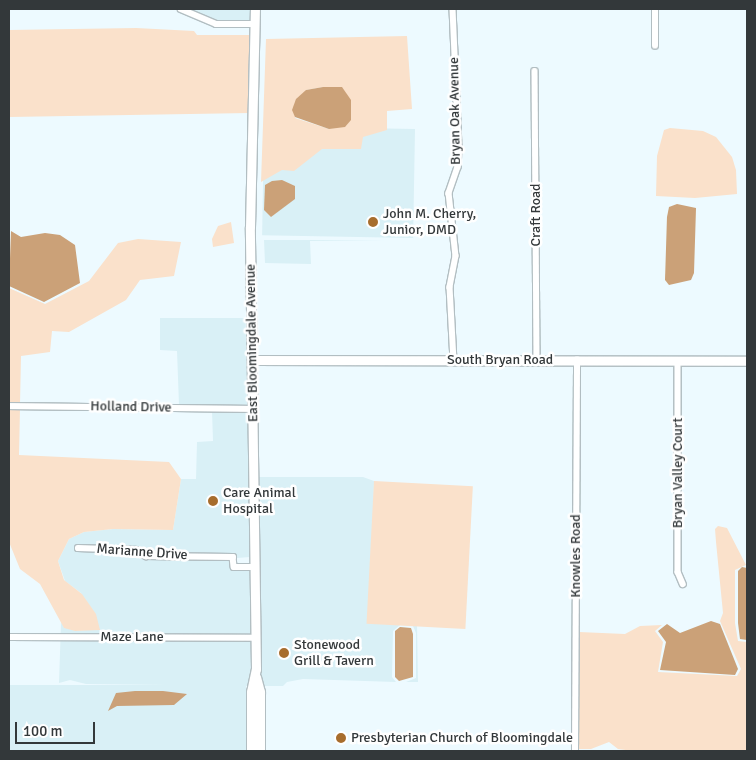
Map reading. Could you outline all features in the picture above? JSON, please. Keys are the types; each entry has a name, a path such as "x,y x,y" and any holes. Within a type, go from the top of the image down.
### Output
{"main road":[{"name":"East Bloomingdale Avenue","path":"255,9 250,173 256,676 260,692 260,751"},
{"name":"South Bryan Road","path":"253,360 747,361"},
{"name":"East Bloomingdale Avenue","path":"251,751 251,692 256,676"}],"street":[{"path":"181,9 216,24 255,24"},
{"name":"Bryan Oak Avenue","path":"453,9 459,150 458,167 449,193 456,256 450,287 454,360"},
{"path":"655,9 655,46"},
{"name":"Craft Road","path":"535,71 536,360"},
{"name":"Knowles Road","path":"575,751 577,360"},
{"name":"Bryan Valley Court","path":"678,360 678,572 684,584"},
{"name":"Holland Drive","path":"9,406 254,409"},
{"name":"Marianne Drive","path":"78,548 136,550 146,556 234,556 234,567 256,566"},
{"name":"Maze Lane","path":"9,637 256,638"}],"shaded area":[{"path":"187,9 252,9 252,21 217,21"},
{"path":"136,28 194,31 197,35 252,35 250,113 9,117 9,30"},
{"path":"407,36 412,109 387,111 387,130 363,137 361,149 322,149 294,171 282,170 261,182 266,39","holes":["323,87 342,87 329,129 295,118 306,90"]},
{"path":"323,87 342,87 351,100 351,120 345,127 329,129 295,117 292,110 296,99 306,90"},
{"path":"264,126 415,129 413,238 262,235"},
{"path":"670,128 703,131 716,137 732,157 736,170 737,194 695,198 656,196 657,156 664,130"},
{"path":"282,180 295,186 295,199 271,217 264,210 265,185 272,181"},
{"path":"677,204 696,208 694,273 691,280 669,285 665,280 667,217 669,207"},
{"path":"231,222 234,243 213,247 212,239 218,226"},
{"path":"11,231 21,237 45,233 60,235 75,245 80,283 44,302 9,286"},
{"path":"138,239 181,242 174,276 140,280 126,300 69,332 52,331 50,352 21,356 20,404 9,403 9,288 45,304 89,281 118,243"},
{"path":"264,240 386,240 310,241 311,264 265,263"},
{"path":"160,318 249,318 250,406 179,405 177,351 160,350"},
{"path":"9,409 20,409 19,455 169,462 181,479 173,530 113,529 84,532 69,539 58,561 64,580 82,594 96,614 100,630 75,631 64,628 40,584 20,569 9,542"},
{"path":"212,411 250,412 248,477 251,477 250,557 237,558 233,554 147,553 136,547 76,546 75,551 135,553 144,558 230,559 234,570 251,569 253,635 231,635 253,640 253,674 248,686 86,684 70,680 59,683 61,623 75,631 99,629 81,593 65,581 58,561 69,539 84,532 113,529 173,530 181,479 196,479 197,442 213,441"},
{"path":"257,477 363,477 374,481 372,624 417,623 418,682 406,682 416,678 416,633 413,626 400,625 393,631 392,677 396,682 303,679 287,682 283,686 264,686 264,751 259,674"},
{"path":"374,481 473,486 465,629 367,624"},
{"path":"718,526 727,528 746,565 735,570 735,623 738,641 747,642 747,751 633,751 618,749 609,742 591,749 578,749 579,632 625,634 640,626 662,625 655,631 663,642 658,672 737,676 741,669 720,621 723,613 715,529"},
{"path":"742,567 747,568 747,640 740,639 738,623 738,571"},
{"path":"711,621 720,624 738,669 735,675 660,670 666,642 658,631 667,624 680,633"},
{"path":"400,627 411,628 413,634 413,677 399,681 395,677 395,631"},
{"path":"9,685 246,685 246,751 9,751"},
{"path":"163,691 187,694 174,705 117,706 108,711 116,693"}],"place":[{"name":"John M. Cherry, Junior, DMD","path":"373,222"},
{"name":"Care Animal Hospital","path":"213,501"},
{"name":"Stonewood Grill & Tavern","path":"284,653"},
{"name":"Presbyterian Church of Bloomingdale","path":"341,738"}]}
